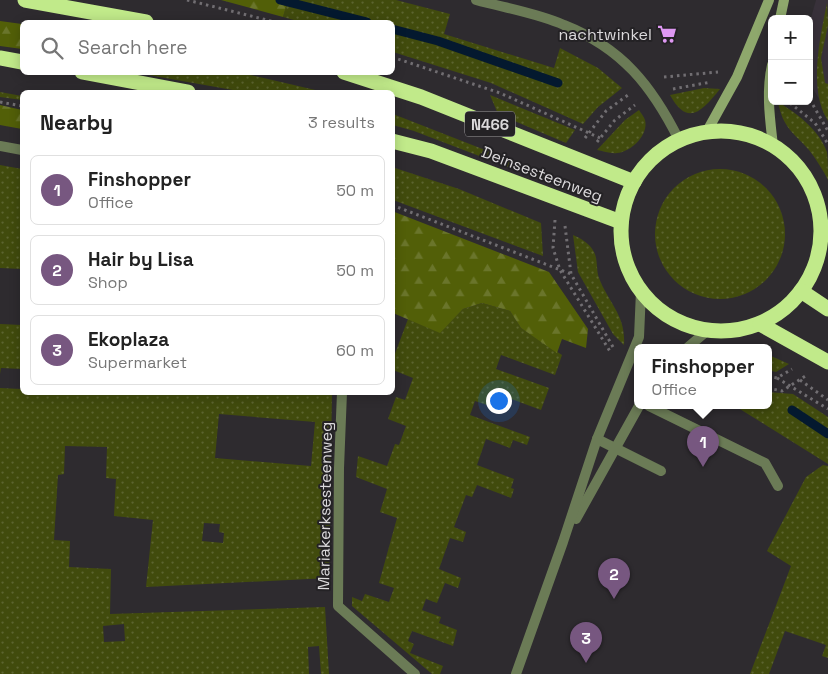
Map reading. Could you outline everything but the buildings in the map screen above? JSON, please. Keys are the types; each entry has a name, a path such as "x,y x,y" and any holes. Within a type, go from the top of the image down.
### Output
{"highway":[{"path":"26,0 135,20"},
{"path":"0,58 20,62"},
{"path":"98,75 177,90"},
{"name":"Deinsesteenweg","path":"353,75 421,97 634,182"},
{"path":"706,132 729,132 752,136 773,146 789,158 808,184 824,230 817,260 801,291 789,305 760,324 743,329 708,330 689,326 670,318 654,306 641,291 625,258 621,222 625,202 634,182 651,160 679,140 706,132"},
{"name":"Deinsesteenweg","path":"395,142 431,152 621,222"},
{"path":"801,291 828,309"},
{"path":"760,324 827,361"}],"street":[{"path":"476,0 564,24 617,54 655,95 679,140"},
{"path":"706,132 737,77 769,0"},
{"path":"781,15 784,0"},
{"path":"768,105 773,146"},
{"path":"0,146 20,150"},
{"path":"637,344 639,338 641,291"},
{"path":"692,344 708,330"},
{"path":"516,674 564,542 597,439 634,351"},
{"name":"Mariakerksesteenweg","path":"342,395 339,468 338,606 416,674"},
{"path":"564,542 637,409"},
{"path":"655,409 765,462 778,486"},
{"path":"597,439 661,471"}],"path":[{"path":"187,0 267,20"},
{"path":"395,58 500,94 600,138"},
{"path":"0,102 20,106"},
{"path":"793,105 815,123 828,144"},
{"path":"813,105 828,131"},
{"path":"395,206 571,274 593,309 612,346 630,362"},
{"path":"772,389 782,391 792,387 827,361"},
{"path":"777,378 828,409"},
{"path":"800,380 828,400"}],"shaded area":[{"path":"816,0 828,0 828,114 813,89 812,15"}],"green space":[{"path":"221,0 288,0 283,17"},
{"path":"288,0 396,0 450,14 444,34 554,68 560,48 598,68 622,88 598,107 583,124 491,83 395,53 395,20 294,20 283,17"},
{"path":"827,3 828,25 821,58 825,83 828,84 828,121 818,94 817,79 819,47"},
{"path":"0,21 20,24 20,49 0,46"},
{"path":"148,75 251,75 315,90 233,90"},
{"path":"704,88 720,89 708,103 695,112 683,111 670,95"},
{"path":"0,92 20,96 20,100 0,97"},
{"path":"490,95 575,130 566,143 498,114"},
{"path":"0,105 20,110 20,129 0,125"},
{"path":"779,105 782,105 800,117 819,137 827,152 828,180 812,153 786,124"},
{"path":"639,110 645,119 646,126 638,142 628,150 617,153 597,150 625,120"},
{"path":"395,115 554,177 550,183 414,131 395,126"},
{"path":"0,165 20,169 20,269 0,268"},
{"path":"395,168 459,189 541,223 543,256 395,201"},
{"path":"720,169 733,170 745,174 766,188 780,209 784,221 784,247 780,259 766,280 745,294 733,298 720,299 707,298 695,294 674,280 660,259 656,247 655,234 656,221 660,209 674,188 695,174 707,170"},
{"path":"395,212 549,272 588,329 586,348 562,339 557,353 521,328 510,311 482,303 463,309 440,333 395,314"},
{"path":"573,235 590,246 594,252 599,278 620,317 624,345 613,334 578,272"},
{"path":"482,303 510,311 521,328 562,355 555,375 501,355 496,369 549,388 541,410 498,394 493,407 475,401 470,415 530,437 527,445 513,440 510,448 486,439 477,465 514,479 511,488 514,489 511,498 477,485 472,497 466,495 454,527 466,532 463,542 450,538 439,569 461,578 458,588 445,583 437,603 426,599 422,610 441,617 439,623 457,630 453,646 412,631 408,641 414,644 410,653 443,666 440,674 432,674 352,606 352,597 362,601 365,594 389,602 394,588 379,583 397,518 380,512 387,489 356,477 358,456 387,466 395,444 399,445 406,426 388,419 396,397 405,400 413,378 395,371 395,354 408,319 440,332 463,309"},
{"path":"0,324 20,325 20,369 1,368 0,374"},
{"path":"772,357 789,364 776,372 772,371"},
{"path":"0,388 20,389 20,395 332,395 329,578 146,587 153,520 114,516 116,479 106,478 107,447 65,446 64,474 58,475 54,540 70,541 69,567 111,569 110,614 325,607 329,674 321,674 319,646 308,647 309,674 0,674","holes":["219,414 315,422 311,466 215,458","204,523 220,524 219,532 224,533 223,543 202,541","124,624 125,641 104,642 103,626"]},
{"path":"772,392 793,394 828,417 828,464 740,409 772,409"},
{"path":"823,465 828,466 828,658 822,656 826,645 785,631 769,674 750,674 791,566 767,551 806,477"}],"waterway":[{"path":"280,0 359,20"},
{"path":"395,30 438,41 558,83"},
{"path":"792,410 828,434"}],"place":[{"name":"nachtwinkel","path":"667,34"},
{"name":"Finshopper","path":"703,467"},
{"name":"Hair by Lisa","path":"614,599"},
{"name":"Ekoplaza","path":"586,663"}]}
